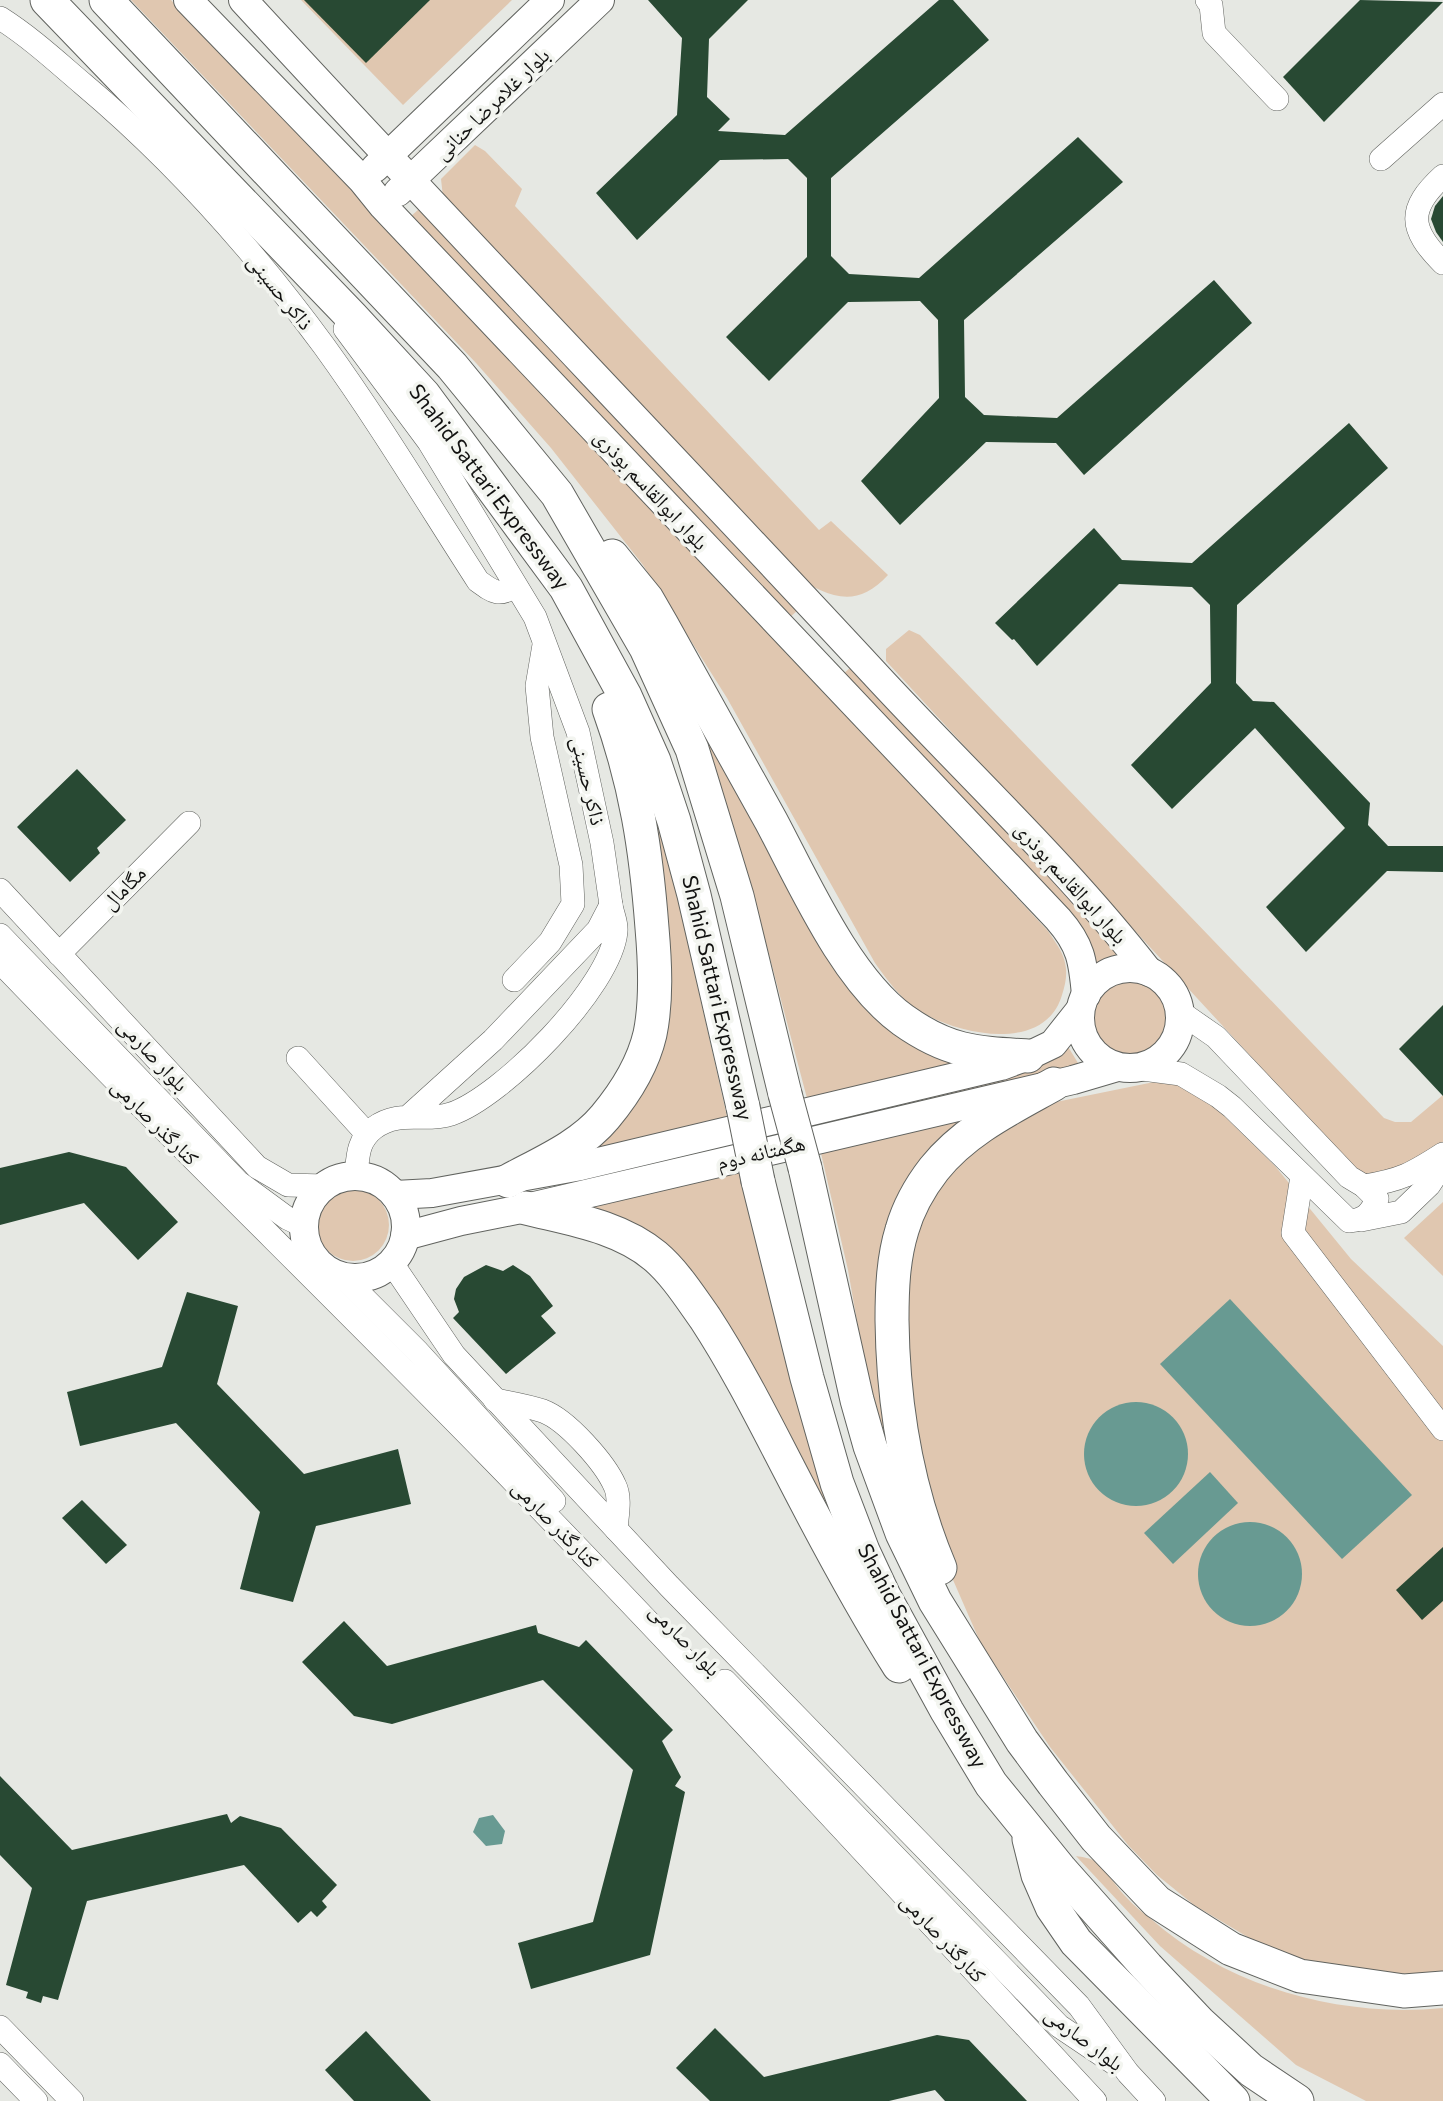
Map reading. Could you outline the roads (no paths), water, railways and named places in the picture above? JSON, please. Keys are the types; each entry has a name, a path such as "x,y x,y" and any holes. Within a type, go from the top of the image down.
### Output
{"highway":[{"name":"Shahid Sattari Expressway","path":"47,0 424,395 566,589 625,696 654,761 666,797 694,895 758,1181 807,1378 837,1483 863,1552 884,1596 947,1712 991,1784 1147,1968 1199,2022 1251,2070 1297,2101"},
{"name":"Shahid Sattari Expressway","path":"106,0 452,366 557,494 646,648 692,748 737,896 785,1094 806,1168 858,1400 885,1489 902,1533 935,1601 1022,1741 1096,1838 1157,1902 1231,1949 1300,1976 1404,1990 1443,1988"},
{"path":"557,494 647,599 814,903 864,982 902,1019 952,1048 1028,1056"},
{"path":"508,1181 575,1144 603,1119 624,1093 640,1063 654,1004 654,950 648,866 637,802 625,753 566,589"},
{"path":"1022,1741 928,1540 905,1455 894,1383 892,1299 901,1230 916,1196 934,1169 954,1147 982,1125 1054,1084"},
{"path":"526,1208 625,1236 655,1256 688,1293 715,1333 758,1408 867,1615 920,1701 991,1784"},
{"path":"1026,1826 1038,1875 1052,1907 1076,1942 1233,2101"}],"main road":[{"name":"بلوار ابوالقاسم بوذری","path":"188,0 362,180 383,206 1068,931 1082,957 1083,1003"},
{"name":"بلوار ابوالقاسم بوذری","path":"243,0 410,181 1096,905 1149,972"},
{"name":"بلوار غلامرضا حنانی","path":"362,180 550,0"},
{"name":"بلوار غلامرضا حنانی","path":"383,206 600,0"},
{"path":"1136,968 1149,972 1170,988 1180,1012 1179,1028 1168,1049 1150,1064 1126,1067 1098,1056 1084,1039 1080,1025 1083,1003 1095,983 1107,974 1121,969 1136,968"},
{"name":"هگمتانه دوم","path":"395,1195 432,1193 581,1166 1001,1066 1053,1044 1083,1003"},
{"name":"هگمتانه دوم","path":"405,1236 461,1220 526,1208 1126,1067"},
{"path":"356,1176 374,1180 395,1195 402,1208 405,1236 391,1262 383,1269 363,1277 322,1271 307,1245 304,1226 308,1206 324,1186 335,1180 356,1176"}],"street":[{"path":"1207,0 1211,5 1214,33 1277,99"},
{"name":"ذاکر حسینی","path":"0,18 20,31 113,109 181,175 323,345 403,462 478,582 492,592 505,592 515,586"},
{"path":"1381,159 1443,104"},
{"path":"1443,176 1426,191 1417,211 1417,220 1423,239 1443,263"},
{"name":"ذاکر حسینی","path":"291,255 429,442 535,617 578,732 602,843 616,931 606,963 554,1035 494,1090 450,1114 393,1119 376,1126 367,1134"},
{"path":"810,657 837,633"},
{"path":"514,981 550,942 573,904 571,865 542,737 537,685 545,643"},
{"name":"مگامال","path":"59,954 189,823"},
{"name":"بلوار صارمی","path":"0,890 257,1167 288,1185 324,1186"},
{"name":"ذاکر حسینی","path":"409,1116 511,1021 597,930 611,905"},
{"name":"بلوار صارمی","path":"0,935 238,1182 287,1218 304,1226"},
{"name":"کنارگذر صارمی","path":"0,962 322,1271 483,1450 672,1636 1095,2101"},
{"path":"1180,1012 1216,1037 1349,1177 1364,1186 1377,1199 1371,1212 1361,1220"},
{"path":"298,1058 367,1134 358,1149 356,1176"},
{"path":"1126,1067 1181,1074 1204,1087 1232,1107 1349,1221 1402,1212 1429,1185 1443,1164"},
{"path":"1364,1186 1393,1182 1443,1154"},
{"path":"1302,1176 1293,1233 1443,1429"},
{"name":"بلوار صارمی","path":"391,1262 454,1355 697,1615 1079,2006 1128,2073"},
{"name":"بلوار صارمی","path":"322,1271 418,1352 672,1636 1059,2025 1128,2073"},
{"path":"495,1399 544,1412 558,1419 588,1449 616,1486 616,1529"},
{"path":"672,1636 697,1615"},
{"path":"0,2027 72,2101"},
{"path":"0,2064 36,2101"},
{"path":"1128,2073 1154,2101"}],"water":[{"path":"1230,1299 1412,1495 1342,1559 1160,1364"},
{"path":"1136,1402 1156,1406 1173,1417 1184,1434 1188,1454 1184,1474 1173,1491 1156,1502 1136,1506 1116,1502 1099,1491 1088,1474 1084,1454 1088,1434 1099,1417 1116,1406"},
{"path":"1210,1472 1238,1503 1173,1564 1144,1533"},
{"path":"1250,1522 1270,1526 1287,1537 1298,1554 1302,1574 1298,1594 1287,1611 1270,1622 1250,1626 1230,1622 1213,1611 1202,1594 1198,1574 1202,1554 1213,1537 1230,1526"},
{"path":"493,1815 505,1831 502,1844 486,1846 473,1832 479,1818"}]}
